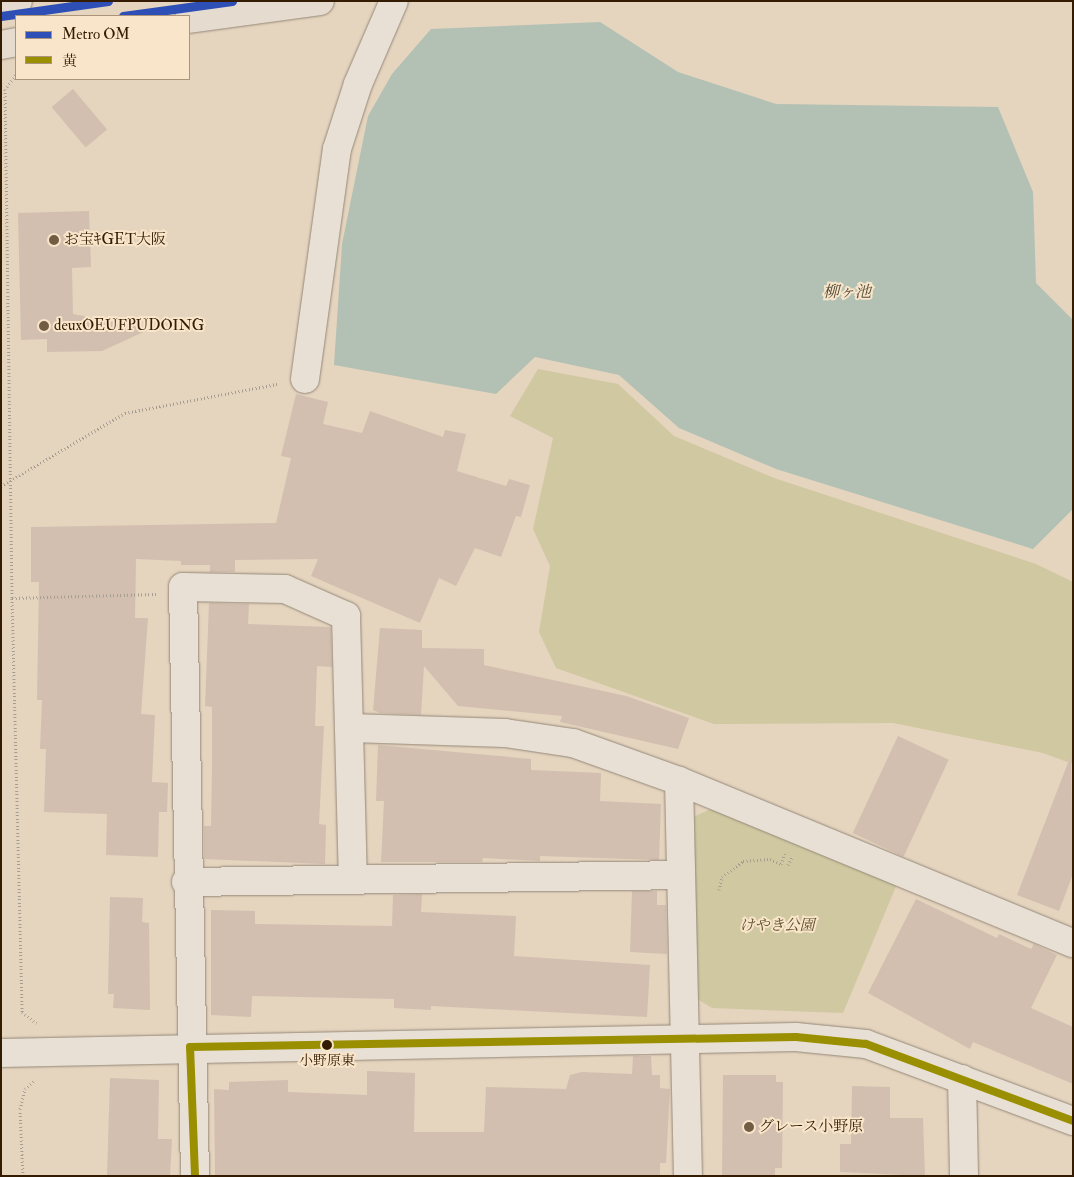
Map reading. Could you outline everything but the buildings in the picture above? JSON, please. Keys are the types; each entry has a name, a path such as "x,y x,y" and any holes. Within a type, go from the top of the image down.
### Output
{"main road":[{"path":"1,4 18,1"},
{"path":"190,19 320,1"},
{"path":"1,45 15,42"}],"street":[{"path":"305,379 337,149 358,84 394,1"},
{"path":"195,1176 186,882 183,587 285,589 346,616 351,728 353,878"},
{"path":"351,728 504,733 573,743 679,781 1073,943"},
{"path":"679,781 678,875 688,1176"},
{"path":"186,882 353,878 678,875"},
{"path":"1,1053 684,1036 796,1037 866,1044 1073,1121"},
{"path":"962,1079 964,1176"}],"path":[{"path":"15,77 5,89 12,598 22,1012 42,1028"},
{"path":"1,486 125,413 305,379"},
{"path":"12,598 166,594 183,587"},
{"path":"719,890 731,867 757,859 781,864 789,847"},
{"path":"23,1176 20,1109 25,1089 37,1078"}],"green space":[{"path":"538,369 618,384 674,436 774,478 1036,564 1073,582 1073,764 1043,753 893,723 714,724 556,668 539,632 550,566 533,529 553,438 510,416"},
{"name":"けやき公園","path":"713,808 897,884 843,1013 712,1008 694,997 691,818"}],"water":[{"name":"柳ヶ池","path":"600,22 678,72 776,104 998,107 1033,192 1036,283 1073,320 1073,509 1033,549 776,469 679,428 619,375 535,357 496,394 334,365 342,244 368,116 392,74 431,29"}],"metro line":[{"name":"OM","path":"1,16 108,1"},
{"name":"OM","path":"130,15 232,1"}],"transit line":[{"name":"黄","path":"195,1176 190,1047 796,1037 866,1044 1073,1121"}],"place":[{"name":"お宝ｷGET大阪","path":"54,240"},
{"name":"deuxOEUFPUDOING","path":"44,326"},
{"name":"小野原東","path":"327,1045"},
{"name":"グレース小野原","path":"749,1127"}]}
